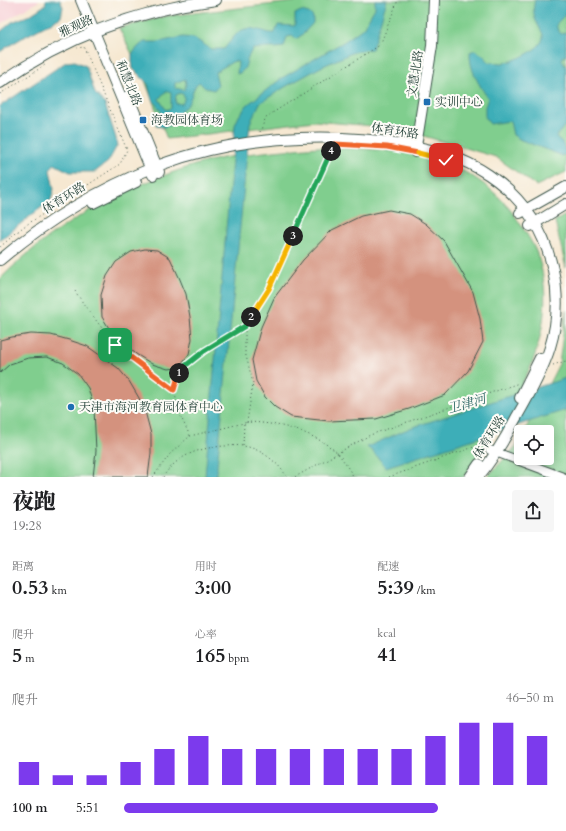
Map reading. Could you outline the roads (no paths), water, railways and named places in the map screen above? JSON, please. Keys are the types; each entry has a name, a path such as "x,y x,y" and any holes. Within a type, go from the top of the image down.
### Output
{"main road":[{"name":"和慧北路","path":"81,0 96,28 155,171"},
{"name":"和慧北路","path":"88,0 96,28"},
{"name":"雅观路","path":"0,79 52,47 96,28 137,12 190,0"},
{"name":"雅观路","path":"0,83 48,53 96,28 164,9 216,0"},
{"name":"文慧北路","path":"413,149 428,43 429,0"},
{"name":"文慧北路","path":"413,149 432,46 434,0"},
{"name":"体育环路","path":"0,260 43,226 85,200 113,185 155,171 253,143 296,138 342,138 377,141 452,156 478,168 500,184 533,224 550,259 556,293 557,308 555,332 543,368 530,384"},
{"name":"体育环路","path":"253,143 335,144 413,149"},
{"name":"体育环路","path":"0,269 40,236 75,213 155,171"},
{"path":"523,211 566,187"},
{"path":"533,224 566,204"},
{"name":"体育环路","path":"470,477 490,449 504,434 530,384 544,347 550,318 552,296 550,280 533,224"},
{"name":"体育环路","path":"478,477 490,449"}],"street":[{"path":"490,449 563,477"}],"water":[{"path":"46,0 60,0 63,7 61,17 15,42 0,52 0,32 12,22 30,15 45,5"},
{"path":"375,0 387,0 372,49 356,51 321,67 285,87 260,103 250,123 216,477 205,477 235,125 239,116 247,105 282,78 345,41 363,28 375,8"},
{"path":"535,0 566,0 566,14 557,23 557,28 561,34 566,32 566,56 563,56 562,60 566,67 566,124 556,137 562,142 566,153 563,156 521,140 513,135 510,121 490,124 485,118 485,107 488,98 478,82 471,65 470,52 475,50 484,56 489,62 502,63 527,54 539,45 543,35 534,16"},
{"path":"301,11 309,13 313,17 313,23 302,35 296,39 292,36 287,37 284,47 253,49 245,68 240,73 237,74 238,62 234,61 215,72 218,85 214,90 205,88 199,82 194,89 188,104 181,111 174,122 165,127 156,126 156,120 162,113 151,97 148,84 133,69 132,54 139,46 144,42 158,42 183,37 194,38 211,49 224,49 238,32 242,30 252,29 275,33 278,25 295,26 295,14","holes":["185,79 186,84 184,90 175,88 175,83","168,91 171,92 171,108 166,110 159,99","180,93 184,95 182,104 175,103 176,95"]},
{"path":"75,61 86,66 95,93 105,104 116,138 117,146 108,162 95,172 70,172 54,164 50,170 54,189 51,200 0,240 0,106 66,62"},
{"path":"566,378 566,410 519,425 514,425 514,426 386,467 367,447 410,428"}],"place":[{"name":"实训中心","path":"427,102"},
{"name":"海教园体育场","path":"143,120"},
{"name":"天津市海河教育园体育中心","path":"71,407"}],"water label":[{"name":"卫津河","path":"467,404"}]}
